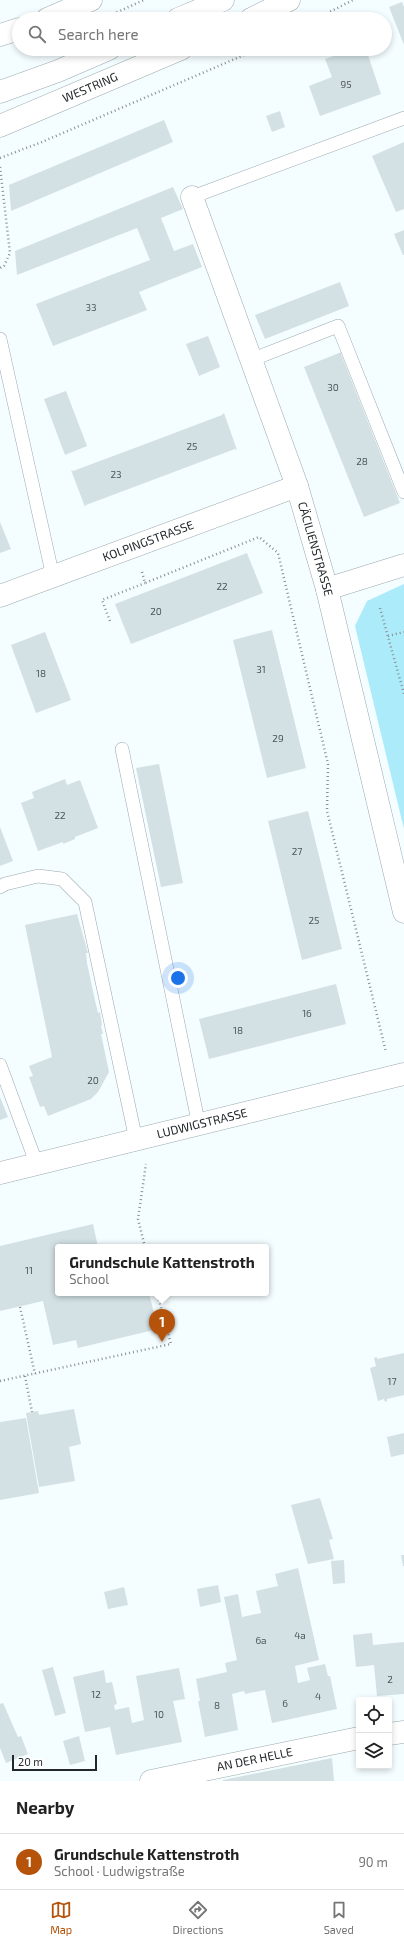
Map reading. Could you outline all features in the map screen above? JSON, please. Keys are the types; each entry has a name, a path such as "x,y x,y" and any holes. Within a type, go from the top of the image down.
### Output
{"street":[{"path":"63,12 91,0"},
{"path":"195,12 223,0"},
{"path":"264,12 289,0"},
{"path":"0,35 12,31"},
{"path":"0,92 51,74 93,56"},
{"name":"WESTRING","path":"0,126 165,56"},
{"name":"CÄCILIENSTRASSE","path":"192,197 297,486 327,589 404,912"},
{"name":"KOLPINGSTRASSE","path":"0,596 297,486"},
{"path":"327,589 404,565"},
{"name":"LUDWIGSTRASSE","path":"0,1174 398,1076"},
{"path":"392,1734 404,1732"},
{"name":"AN DER HELLE","path":"151,1781 356,1739"}],"lane":[{"path":"192,197 404,118"},
{"path":"251,360 338,326 404,492"},
{"path":"0,338 53,577"},
{"path":"122,749 199,1126"},
{"path":"0,887 5,884 38,876 62,879 85,902 109,1013 143,1139"},
{"path":"0,1065 38,1165"}],"path":[{"path":"117,12 144,0"},
{"path":"329,12 352,0"},
{"path":"0,158 42,142 242,56"},
{"path":"0,167 10,252 4,266 0,268"},
{"path":"110,621 102,600 259,537 278,553 328,764 326,811 398,1076"},
{"path":"133,547 146,583"},
{"path":"380,608 404,694"},
{"path":"388,636 404,632"},
{"path":"143,1139 138,1219 144,1244"},
{"path":"0,1381 171,1344 158,1296"},
{"path":"20,1307 35,1374"},
{"path":"25,1376 32,1412"}],"shaded area":[{"path":"404,584 404,829 355,626 367,601"}],"building":[{"path":"402,2 404,7 404,45 392,12 389,7"},
{"path":"334,56 368,56 381,94 320,116 309,86 332,77 325,59"},
{"path":"280,111 285,127 272,132 266,116"},
{"path":"164,120 173,142 11,211 9,185"},
{"path":"404,142 404,209 396,212 372,156"},
{"path":"173,187 183,209 161,218 174,251 193,244 202,267 139,292 147,310 53,346 36,304 150,260 137,228 17,275 15,251"},
{"path":"404,230 404,255 403,255 394,234"},
{"path":"340,282 349,306 265,339 255,315"},
{"path":"208,336 220,367 199,376 186,344"},
{"path":"344,351 341,354 400,503 364,517 304,367"},
{"path":"66,391 87,446 65,455 44,399"},
{"path":"224,413 237,450 235,449 86,505 85,507 71,470 73,471"},
{"path":"0,522 11,549 0,553"},
{"path":"247,553 263,593 131,644 115,604"},
{"path":"272,630 306,768 267,778 233,640"},
{"path":"45,632 71,700 36,713 11,645"},
{"path":"159,764 183,883 161,887 136,768"},
{"path":"65,779 67,785 80,780 98,828 75,837 75,839 63,844 63,842 38,851 21,803 34,798 32,792"},
{"path":"308,811 342,949 302,960 268,821"},
{"path":"0,827 13,861 0,866"},
{"path":"77,914 88,953 86,953 87,963 96,1005 98,1013 100,1012 103,1034 101,1034 109,1072 98,1092 91,1099 48,1116 44,1106 40,1107 29,1077 33,1076 29,1066 52,1057 25,925"},
{"path":"336,984 346,1024 209,1059 199,1019"},
{"path":"0,1097 8,1117 0,1120"},
{"path":"93,1224 97,1244 55,1244 55,1296 150,1296 158,1329 78,1348 76,1340 53,1345 43,1301 0,1311 0,1246"},
{"path":"404,1353 404,1395 387,1399 385,1402 384,1399 378,1401 370,1368 376,1366 374,1358 377,1357 377,1359"},
{"path":"74,1409 81,1444 69,1447 75,1481 39,1487 26,1413 38,1411 39,1415"},
{"path":"26,1418 39,1493 0,1500 0,1422"},
{"path":"404,1433 404,1454 391,1457 387,1437"},
{"path":"320,1498 333,1539 329,1540 334,1559 308,1564 291,1505"},
{"path":"401,1555 404,1555 404,1566 403,1566"},
{"path":"344,1560 345,1583 333,1584 331,1561"},
{"path":"298,1568 319,1660 295,1666 298,1683 310,1680 307,1668 325,1664 328,1676 330,1676 337,1709 272,1723 265,1690 245,1694 244,1691 232,1694 238,1730 205,1737 198,1701 200,1701 196,1679 227,1672 225,1663 237,1660 224,1597 238,1594 242,1617 261,1613 256,1591 278,1586 275,1574"},
{"path":"218,1585 221,1602 200,1607 197,1589"},
{"path":"124,1587 128,1605 108,1609 104,1592"},
{"path":"372,1633 373,1645 404,1642 404,1694 377,1696 374,1665 356,1667 353,1635"},
{"path":"53,1667 66,1713 55,1716 42,1670"},
{"path":"179,1668 185,1699 173,1701 182,1742 116,1755 110,1727 85,1732 73,1677 104,1670 106,1683 112,1682 117,1704 114,1705 115,1710 129,1707 132,1723 144,1720 136,1676"},
{"path":"3,1703 18,1737 21,1736 28,1754 6,1763 0,1748 0,1704"},
{"path":"79,1736 85,1761 70,1765 63,1741"},
{"path":"332,1758 334,1781 223,1781 223,1780"}],"place":[{"name":"Grundschule Kattenstroth","path":"162,1342"}]}
